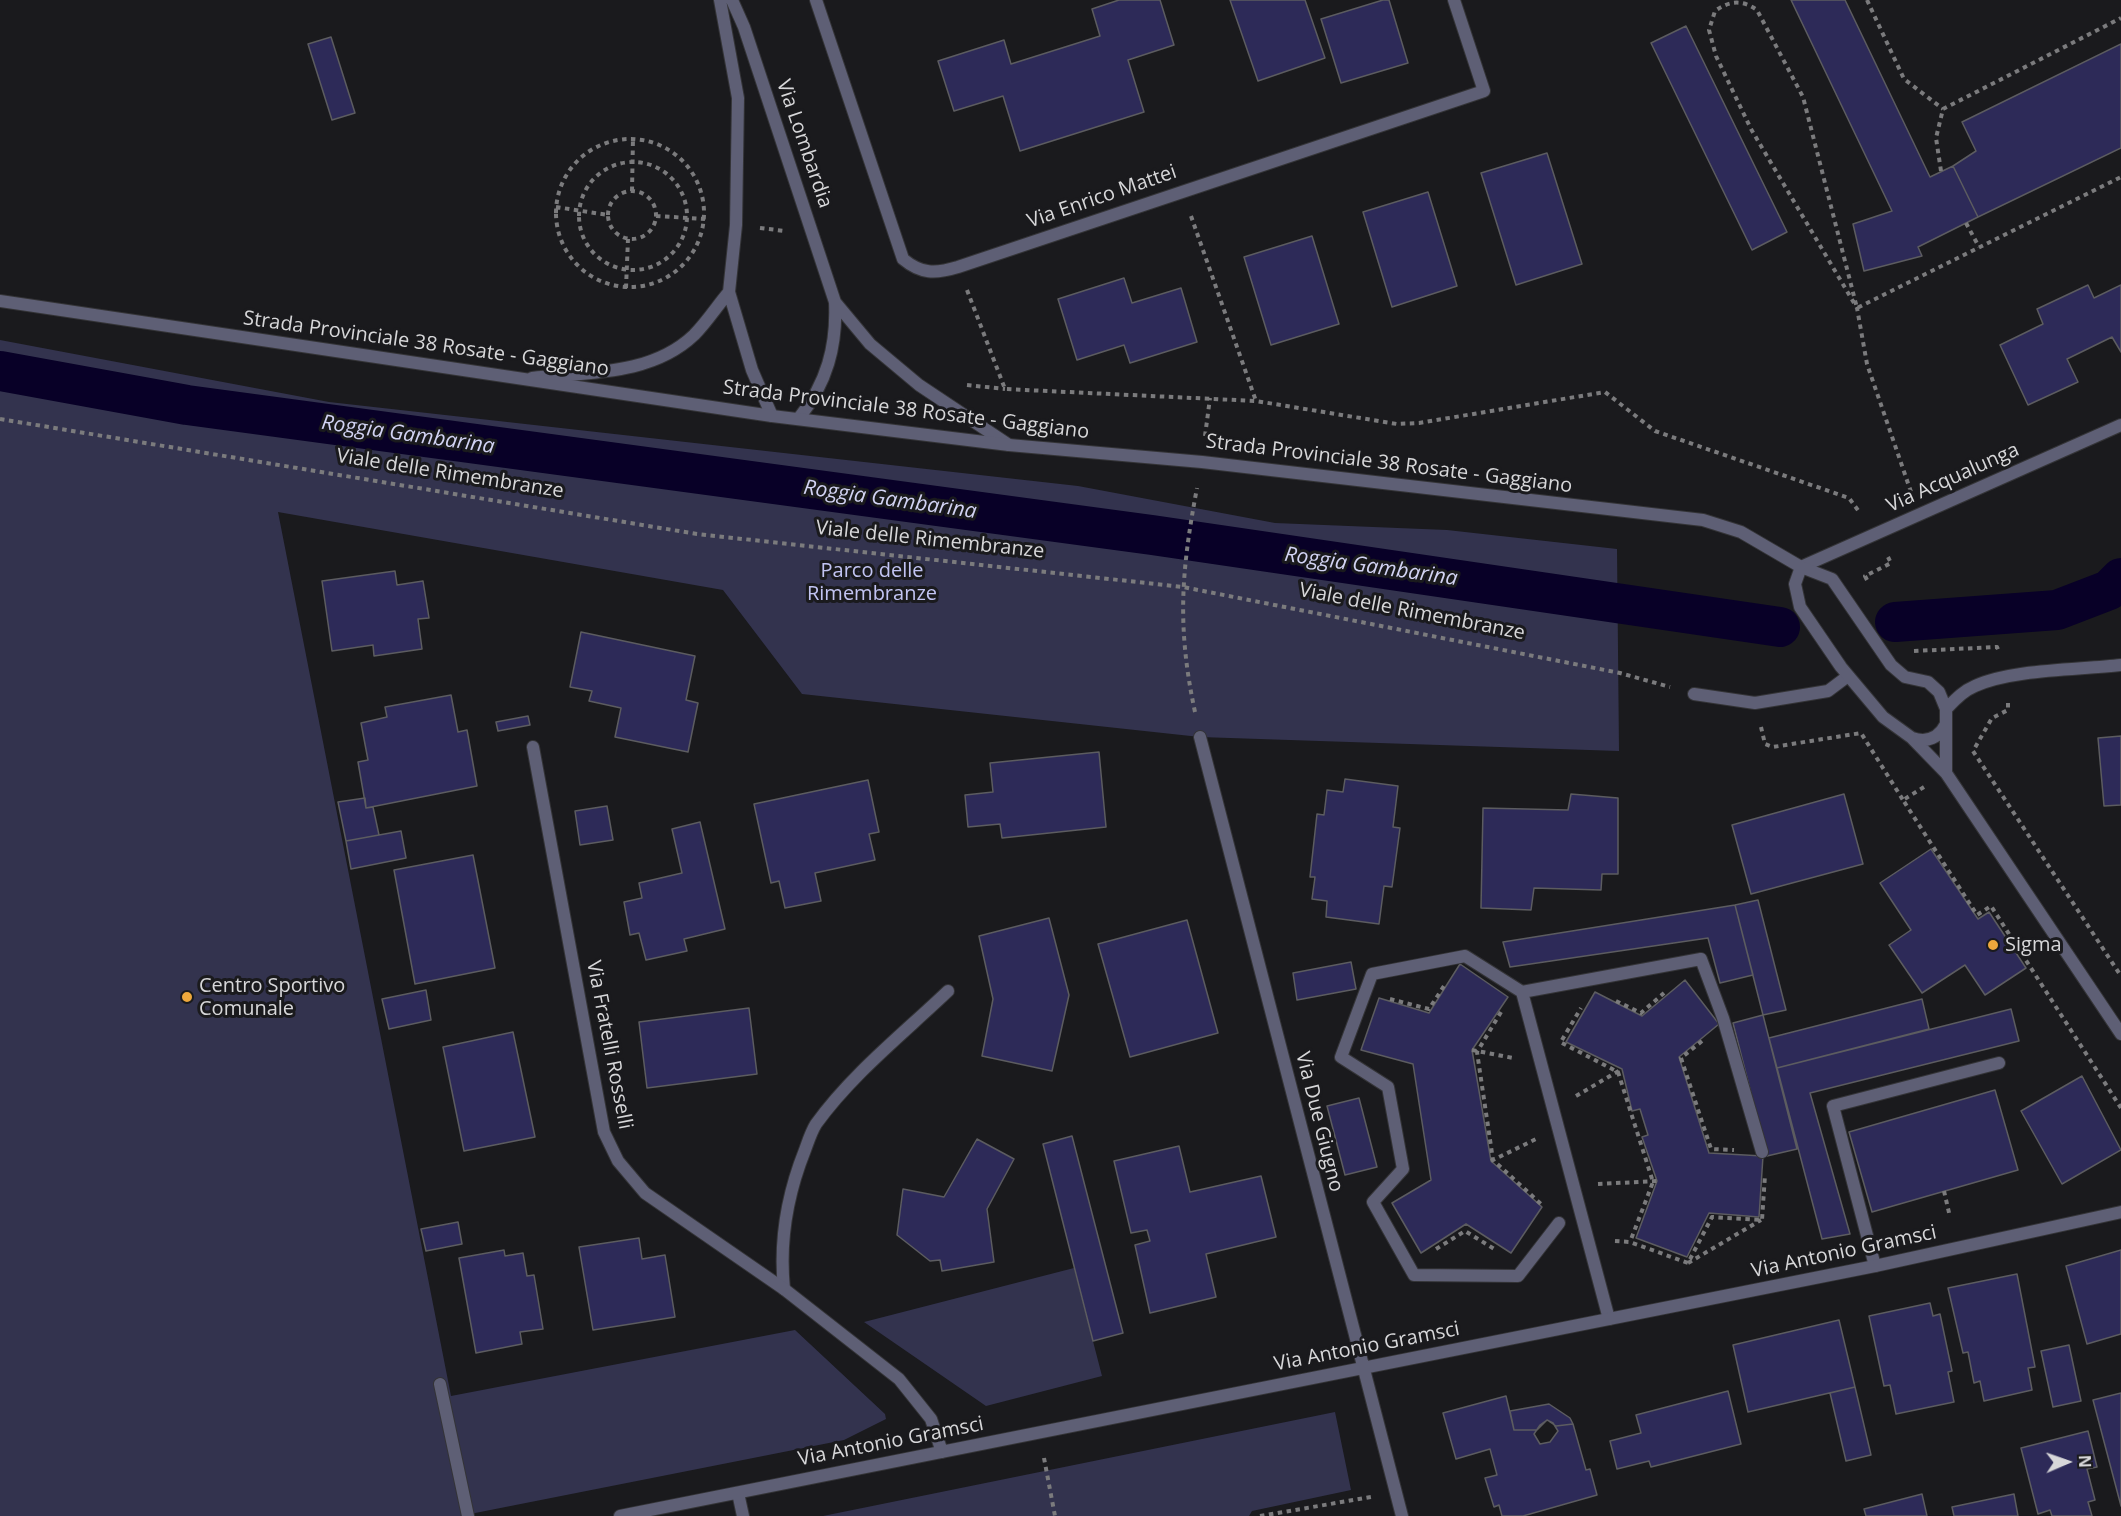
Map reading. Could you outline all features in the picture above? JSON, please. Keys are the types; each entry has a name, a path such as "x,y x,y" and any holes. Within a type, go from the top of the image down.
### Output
{"street":[{"path":"720,0 738,98 736,225 729,292 752,370 772,416"},
{"name":"Via Lombardia","path":"732,0 744,27 835,302 836,323 829,366 812,402 800,418"},
{"name":"Via Enrico Mattei","path":"816,0 903,259 914,269 929,273 958,267 1181,190 1484,91 1454,0"},
{"path":"525,379 639,366 665,357 694,335 729,292"},
{"name":"Strada Provinciale 38 Rosate - Gaggiano","path":"0,301 772,416 1009,445 1202,462 1703,520 1740,532 1801,567 1832,579 1891,664 1905,676 1928,682 1939,692 1946,709"},
{"name":"Via Lombardia","path":"835,302 870,344 919,385 1009,445"},
{"name":"Via Acqualunga","path":"1801,567 2121,425"},
{"path":"1801,567 1795,584 1800,607 1848,676 1883,717 1912,738 1946,772 2121,1034"},
{"path":"1946,772 1946,709 1961,693 1975,685 2006,677 2121,665"},
{"path":"1694,694 1755,703 1828,691 1848,676"},
{"path":"1912,738 1929,740 1942,731 1946,724"},
{"name":"Via Due Giugno","path":"1200,737 1402,1516"},
{"name":"Via Fratelli Rosselli","path":"533,747 604,1132 618,1161 645,1193 784,1288 899,1379 931,1419 942,1452"},
{"path":"1559,1223 1518,1276 1414,1275 1373,1202 1402,1169 1388,1087 1341,1057 1372,974 1465,956 1522,992 1701,959 1723,1018 1762,1152"},
{"path":"784,1288 781,1258 784,1222 796,1172 815,1126 850,1084 948,991"},
{"path":"1522,992 1609,1319"},
{"path":"1875,1266 1833,1106 1998,1063"},
{"name":"Via Antonio Gramsci","path":"620,1516 1875,1266 2121,1212"},
{"path":"440,1384 468,1516"},
{"path":"738,1493 743,1516"}],"path":[{"path":"1868,0 1904,79 1943,109"},
{"path":"1857,308 1751,129 1716,56 1709,30 1715,10 1722,6 1740,1 1757,10 1803,97 1857,308 1867,364 1919,515"},
{"path":"1941,171 1936,138 1943,109 2121,18"},
{"path":"632,191 633,138"},
{"path":"633,138 662,146 686,163 698,180 704,199 705,219 700,241 688,261 670,277 649,286 626,288 606,284 588,276 574,262 563,246 557,227 556,207 560,188 580,157 614,140 633,138"},
{"path":"633,161 661,168 673,178 682,190 688,220 684,237 674,252 660,263 643,269 626,270 606,262 591,249 583,238 579,211 582,195 597,176 617,163 633,161"},
{"path":"1857,308 2121,177"},
{"path":"1181,190 1256,401"},
{"path":"632,191 646,196 655,209 656,216 647,234 628,239 616,233 608,215 618,196 632,191"},
{"path":"556,207 608,215"},
{"path":"1966,223 1979,248"},
{"path":"626,288 628,239"},
{"path":"958,267 1005,389 1256,401 1397,424 1419,423 1605,392 1655,431 1849,498 1875,534 1891,563 1865,576 1870,586"},
{"name":"Viale delle Rimembranze","path":"0,419 697,534 1183,587 1620,673 1694,694"},
{"path":"1192,518 1185,560 1181,620 1185,669 1200,737"},
{"path":"1907,651 1997,647 2006,677 2008,710 1992,718 1973,751 2121,976"},
{"path":"1755,703 1765,744 1773,747 1861,733 1977,915 1990,906 2121,1108"},
{"path":"1903,800 1946,772"},
{"path":"1387,998 1429,1009 1447,980"},
{"path":"1612,998 1641,1013 1667,991"},
{"path":"1505,1006 1475,1051 1492,1161 1547,1208"},
{"path":"1563,1053 1561,1042 1582,1006"},
{"path":"1706,1038 1681,1058 1712,1149 1762,1152 1766,1158 1762,1220"},
{"path":"1561,1042 1620,1071 1655,1181 1630,1242"},
{"path":"1475,1051 1524,1061"},
{"path":"1574,1097 1620,1071"},
{"path":"1572,1086 1577,1108"},
{"path":"1492,1161 1540,1137"},
{"path":"1594,1174 1599,1196"},
{"path":"1596,1185 1655,1181"},
{"path":"1944,1191 1950,1217"},
{"path":"1688,1263 1712,1217 1762,1220"},
{"path":"1688,1263 1762,1220"},
{"path":"1429,1253 1465,1231 1504,1254"},
{"path":"1614,1252 1611,1241 1630,1242 1688,1263"},
{"path":"1040,1432 1055,1516"},
{"path":"1260,1516 1396,1493"}],"green space":[{"name":"Parco delle Rimembranze","path":"0,340 329,402 1078,486 1275,523 1447,530 1617,549 1619,751 1200,737 802,694 723,590 278,512 451,1396 795,1330 885,1414 886,1419 844,1440 460,1516 0,1516"},
{"path":"1074,1268 1102,1376 986,1406 864,1322"},
{"path":"1335,1412 1351,1490 1252,1511 1249,1516 823,1516"}],"building":[{"path":"1119,0 1160,0 1174,45 1128,60 1144,112 1020,151 1003,96 954,111 938,61 1004,40 1011,64 1100,36 1092,9"},
{"path":"1230,0 1305,0 1325,58 1258,81"},
{"path":"1389,0 1408,63 1341,83 1321,19"},
{"path":"1791,0 1845,0 1930,177 1953,166 1978,217 1918,247 1922,256 1864,271 1853,224 1892,211"},
{"path":"1686,26 1787,232 1752,250 1651,43"},
{"path":"331,37 355,113 332,120 308,44"},
{"path":"2121,44 2121,148 1978,217 1953,166 1976,151 1962,122"},
{"path":"1547,153 1582,264 1516,285 1481,173"},
{"path":"1428,192 1457,286 1392,307 1363,212"},
{"path":"1312,236 1339,324 1271,345 1244,257"},
{"path":"1124,278 1132,303 1181,288 1197,342 1130,363 1124,345 1077,360 1058,299"},
{"path":"2088,285 2094,298 2121,285 2121,352 2112,337 2067,359 2078,382 2028,405 2000,345 2043,324 2037,309"},
{"path":"395,571 397,585 423,581 429,618 418,619 422,649 374,656 373,645 332,651 322,581"},
{"path":"581,632 695,656 686,700 698,703 688,752 615,737 621,708 589,701 592,691 570,687"},
{"path":"451,695 458,732 467,730 477,786 366,808 358,762 368,760 361,723 387,717 385,707"},
{"path":"528,716 530,725 498,731 496,722"},
{"path":"2121,736 2121,805 2104,806 2098,738"},
{"path":"1099,752 1106,827 1002,838 1000,824 968,827 965,795 993,792 990,763"},
{"path":"1345,779 1398,786 1393,827 1400,828 1392,887 1384,886 1379,924 1326,917 1327,901 1312,899 1315,877 1310,877 1317,814 1324,815 1327,790 1343,792"},
{"path":"868,780 879,832 869,834 875,860 815,873 821,901 785,908 779,881 771,883 754,804"},
{"path":"1571,794 1618,798 1618,874 1602,874 1601,890 1534,888 1531,910 1481,908 1483,808 1568,810"},
{"path":"1844,794 1863,864 1751,894 1732,825"},
{"path":"365,798 366,808 373,807 379,835 346,841 338,802"},
{"path":"607,806 613,840 580,845 575,811"},
{"path":"700,822 725,929 684,939 687,951 646,960 639,933 630,935 624,902 642,898 639,883 682,873 672,829"},
{"path":"401,831 406,858 351,869 346,841"},
{"path":"1931,849 1978,919 1989,912 2026,968 1985,995 1965,965 1922,993 1889,945 1911,930 1880,883"},
{"path":"473,855 495,968 415,984 394,870"},
{"path":"1758,900 1786,1010 1763,1015 1735,905"},
{"path":"1735,905 1753,975 1720,983 1708,938 1510,967 1503,942"},
{"path":"1049,918 1069,995 1052,1071 982,1056 993,999 979,936"},
{"path":"1187,920 1218,1033 1130,1057 1098,944"},
{"path":"1351,962 1356,989 1297,1000 1293,973"},
{"path":"1460,964 1508,997 1472,1050 1491,1161 1542,1207 1511,1253 1466,1224 1421,1253 1392,1203 1431,1180 1413,1064 1361,1050 1379,998 1429,1013"},
{"path":"1685,980 1719,1024 1679,1057 1709,1153 1763,1156 1759,1217 1709,1213 1687,1257 1636,1238 1657,1181 1642,1137 1648,1135 1640,1109 1632,1111 1622,1069 1566,1042 1595,992 1642,1016"},
{"path":"426,990 431,1020 389,1029 382,999"},
{"path":"1922,999 1929,1029 1777,1068 1769,1038"},
{"path":"749,1008 757,1074 647,1088 639,1022"},
{"path":"2011,1009 2019,1041 1810,1093 1850,1234 1822,1239 1777,1068"},
{"path":"1763,1015 1797,1149 1767,1156 1733,1023"},
{"path":"513,1032 535,1137 464,1151 443,1047"},
{"path":"2082,1076 2121,1150 2062,1184 2021,1111"},
{"path":"1995,1090 2018,1170 1872,1212 1849,1132"},
{"path":"1359,1098 1377,1167 1345,1175 1327,1106"},
{"path":"1072,1136 1123,1333 1093,1341 1043,1144"},
{"path":"977,1139 1014,1159 987,1209 994,1262 942,1271 940,1260 930,1261 897,1235 903,1189 944,1197"},
{"path":"1179,1146 1190,1192 1261,1176 1276,1237 1206,1254 1216,1297 1150,1313 1135,1245 1150,1241 1147,1230 1131,1233 1114,1161"},
{"path":"458,1222 462,1244 426,1251 421,1229"},
{"path":"639,1238 642,1259 665,1255 675,1317 593,1330 579,1247"},
{"path":"504,1250 505,1256 523,1253 527,1276 534,1275 543,1329 520,1332 522,1344 476,1353 459,1258"},
{"path":"2121,1250 2121,1334 2087,1344 2066,1266"},
{"path":"2017,1274 2035,1367 2028,1368 2032,1390 1984,1401 1980,1381 1974,1383 1968,1352 1963,1353 1948,1288"},
{"path":"1930,1303 1933,1316 1940,1314 1952,1371 1948,1372 1954,1402 1896,1414 1890,1385 1884,1386 1869,1316"},
{"path":"1839,1320 1855,1387 1748,1412 1733,1345"},
{"path":"2069,1345 2081,1401 2053,1407 2041,1351"},
{"path":"1855,1387 1871,1455 1846,1461 1830,1393"},
{"path":"1728,1391 1741,1444 1651,1467 1649,1461 1617,1469 1610,1441 1641,1433 1636,1415"},
{"path":"2121,1393 2121,1506 2093,1400"},
{"path":"1506,1396 1514,1430 1537,1430 1547,1420 1556,1426 1573,1424 1586,1470 1590,1469 1597,1495 1523,1516 1502,1516 1499,1505 1494,1507 1485,1478 1497,1475 1490,1449 1456,1459 1443,1413"},
{"path":"1549,1404 1570,1418 1573,1424 1556,1426 1547,1420 1537,1430 1514,1430 1510,1411"},
{"path":"1547,1420 1553,1423 1558,1431 1550,1442 1540,1444 1534,1434"},
{"path":"2088,1431 2097,1467 2087,1469 2095,1500 2088,1502 2092,1516 2052,1516 2050,1510 2038,1514 2021,1448"},
{"path":"1922,1494 1927,1516 1866,1516 1864,1509"},
{"path":"2014,1494 2018,1516 1954,1516 1952,1507"}],"waterway":[{"name":"Roggia Gambarina","path":"0,371 187,405 1152,535 1780,627"},
{"name":"Roggia Gambarina","path":"1895,622 2057,610 2109,590 2121,578"}],"place":[{"name":"Sigma","path":"1993,945"},
{"name":"Centro Sportivo Comunale","path":"187,997"}]}
